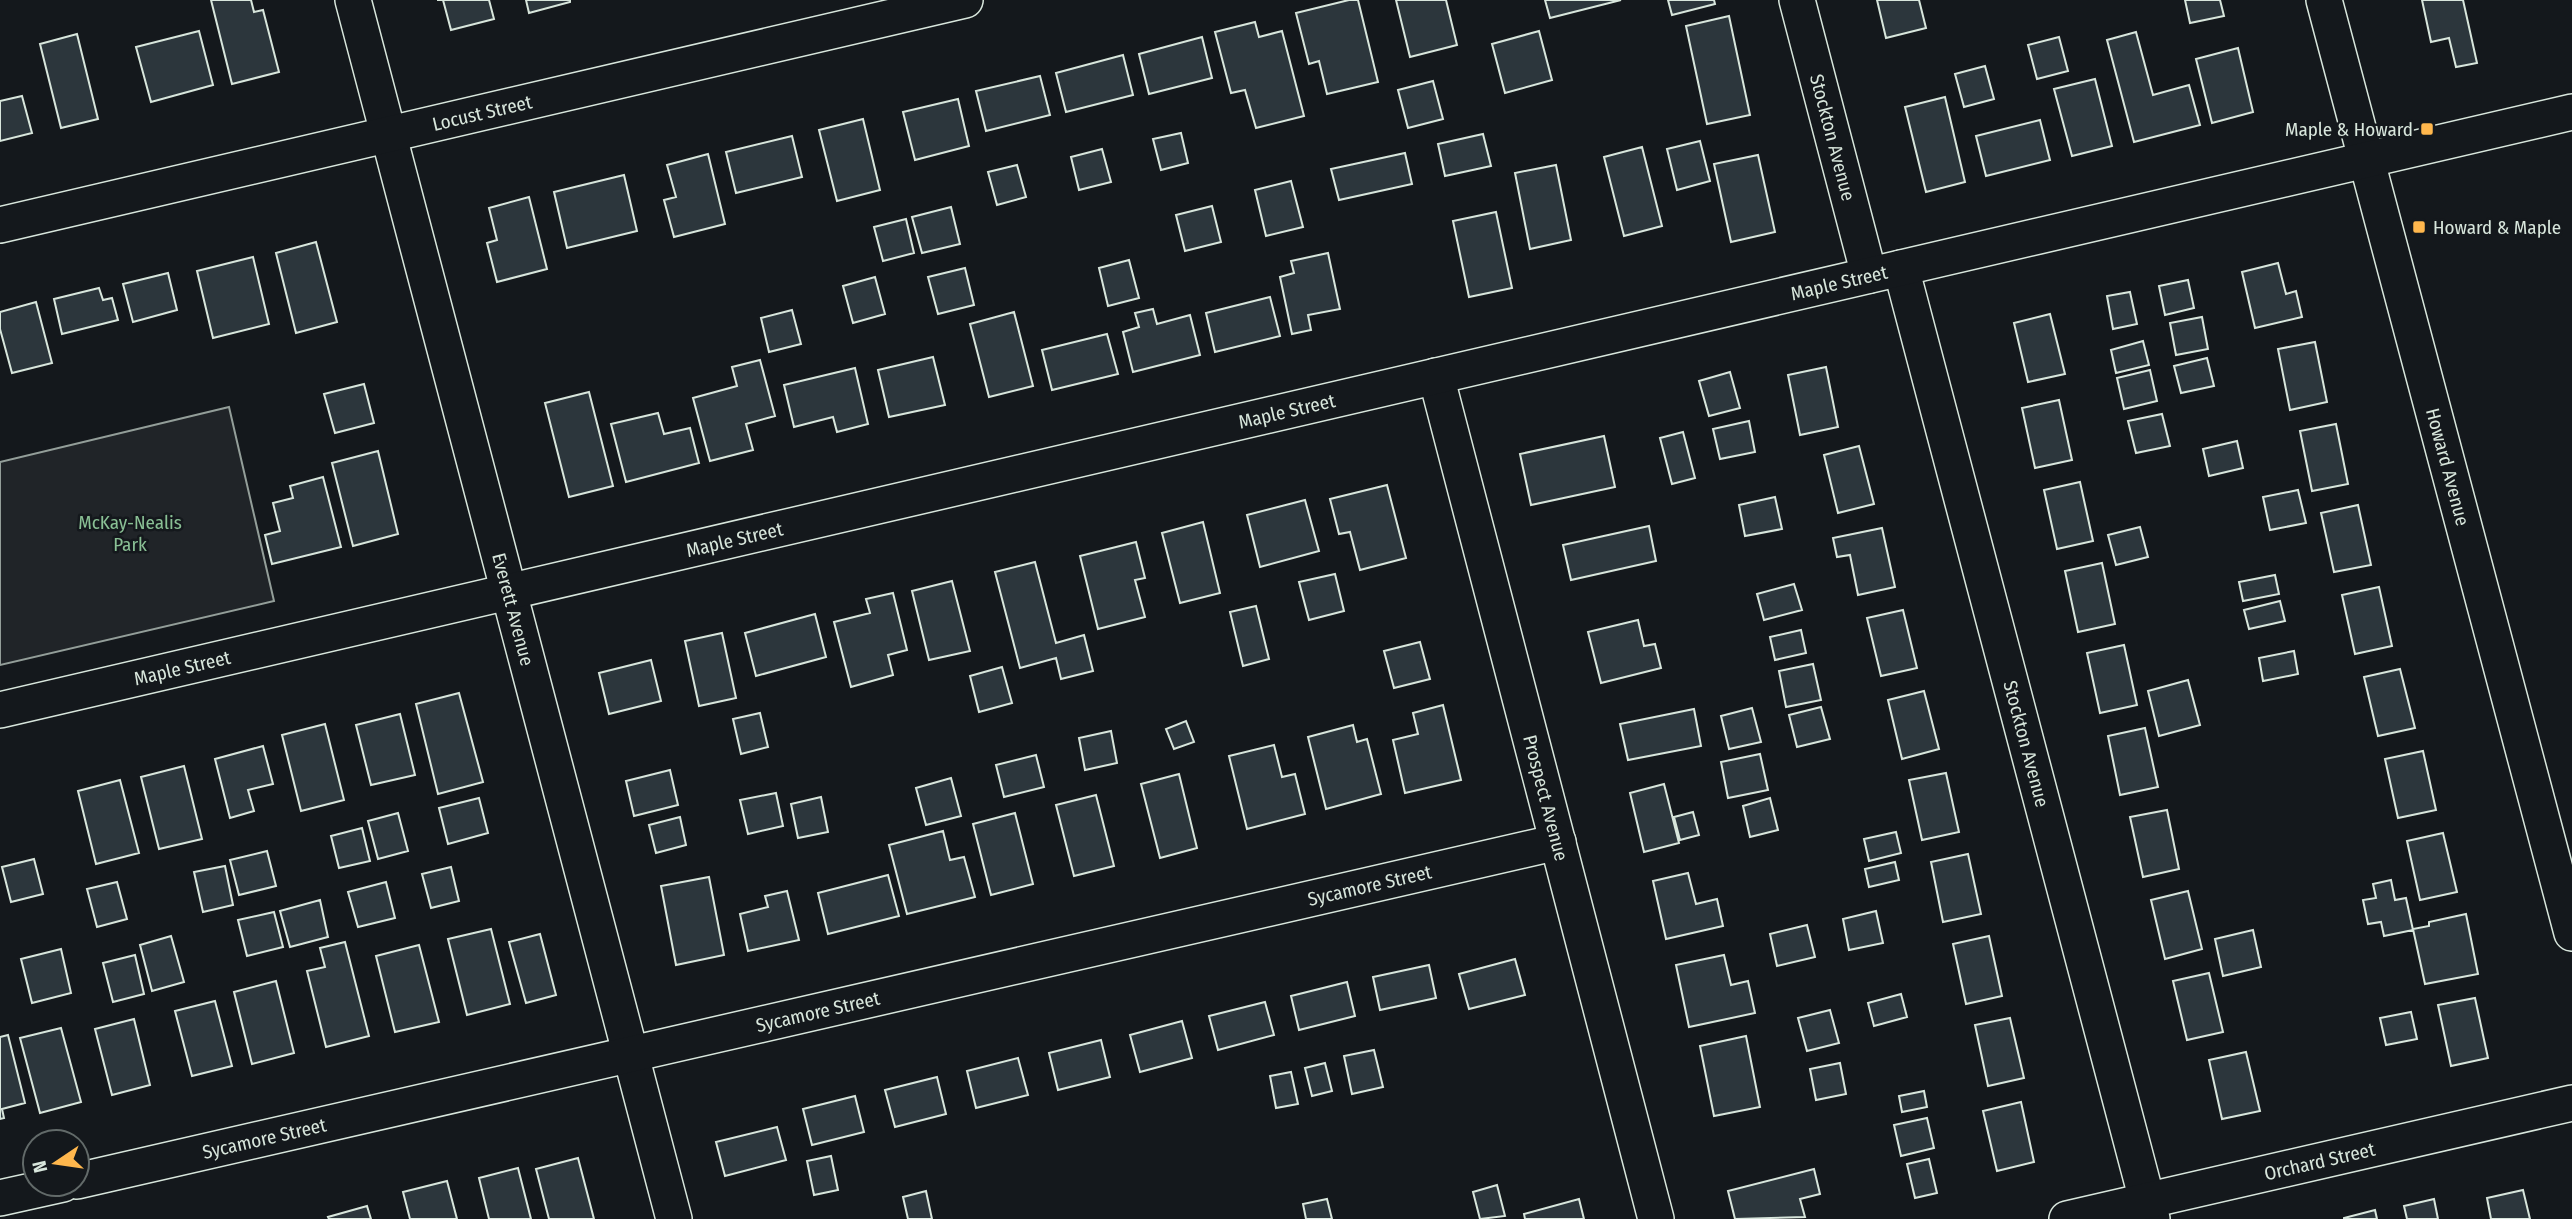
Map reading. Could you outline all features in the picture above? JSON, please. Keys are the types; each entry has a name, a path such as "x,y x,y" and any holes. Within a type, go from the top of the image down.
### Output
{"street":[{"name":"Everett Avenue","path":"353,0 674,1219"},
{"name":"Locust Street","path":"0,225 965,0"},
{"name":"Stockton Avenue","path":"1797,0 1885,272 2149,1210"},
{"name":"Howard Avenue","path":"2324,0 2572,933"},
{"name":"Maple Street","path":"0,710 2572,112"},
{"name":"Prospect Avenue","path":"1436,376 1656,1219"},
{"name":"Sycamore Street","path":"91,1178 1558,842"},
{"name":"Orchard Street","path":"2067,1219 2149,1210 2572,1103"},
{"path":"0,1198 21,1193"}],"green space":[{"name":"McKay-Nealis Park","path":"229,407 274,601 0,665 0,462"}],"building":[{"path":"211,0 251,0 254,12 263,10 279,72 232,84"},
{"path":"443,0 489,0 494,19 451,30"},
{"path":"526,0 570,0 570,2 529,13"},
{"path":"1358,0 1378,82 1327,94 1319,61 1309,64 1296,13"},
{"path":"1396,0 1446,0 1457,45 1410,57"},
{"path":"1545,0 1621,0 1550,18"},
{"path":"1668,0 1714,0 1715,4 1672,15"},
{"path":"1877,0 1919,0 1926,28 1886,38"},
{"path":"2185,0 2220,0 2224,16 2190,23"},
{"path":"2422,0 2463,0 2477,63 2456,67 2449,38 2431,42"},
{"path":"1729,16 1750,115 1707,124 1686,26"},
{"path":"1255,22 1259,37 1282,31 1304,116 1256,128 1245,90 1231,93 1215,32"},
{"path":"199,31 213,85 151,102 136,47"},
{"path":"1539,31 1552,80 1505,93 1492,44"},
{"path":"2136,32 2153,95 2189,85 2200,125 2134,142 2107,40"},
{"path":"77,34 98,119 61,128 40,44"},
{"path":"1202,37 1212,78 1149,94 1139,54"},
{"path":"2059,37 2068,71 2037,79 2028,45"},
{"path":"2238,48 2253,112 2212,123 2196,59"},
{"path":"1123,55 1133,95 1066,112 1056,73"},
{"path":"1985,66 1994,99 1964,107 1955,74"},
{"path":"1040,76 1050,115 986,131 976,91"},
{"path":"2095,79 2112,146 2072,156 2054,89"},
{"path":"1433,81 1443,119 1408,128 1398,90"},
{"path":"22,96 32,133 0,141 0,101"},
{"path":"1945,97 1965,182 1926,192 1905,107"},
{"path":"958,99 969,146 915,160 903,112"},
{"path":"863,119 880,190 837,201 819,130"},
{"path":"2040,120 2050,160 1986,176 1976,136"},
{"path":"1181,133 1188,163 1161,170 1153,139"},
{"path":"1483,134 1491,166 1445,176 1438,144"},
{"path":"792,136 802,177 736,193 726,152"},
{"path":"1700,141 1710,181 1677,190 1667,149"},
{"path":"1642,147 1662,226 1624,236 1604,157"},
{"path":"1102,149 1111,182 1079,190 1071,157"},
{"path":"1405,153 1412,184 1339,200 1331,169"},
{"path":"708,154 725,224 674,237 664,200 676,197 667,165"},
{"path":"1758,155 1775,232 1731,242 1714,164"},
{"path":"1017,165 1026,197 997,205 988,172"},
{"path":"1556,165 1571,240 1530,249 1515,173"},
{"path":"624,175 637,231 567,248 554,192"},
{"path":"1291,181 1303,227 1266,236 1255,190"},
{"path":"529,197 547,269 497,282 487,243 497,240 489,208"},
{"path":"1212,206 1221,242 1185,251 1176,215"},
{"path":"951,207 960,244 922,253 912,217"},
{"path":"1496,212 1512,288 1469,297 1453,221"},
{"path":"906,219 914,253 883,261 874,227"},
{"path":"316,242 337,322 296,333 276,253"},
{"path":"1328,253 1340,309 1308,315 1311,330 1292,334 1280,277 1294,273 1291,261"},
{"path":"253,257 269,324 213,338 197,271"},
{"path":"1129,260 1139,298 1108,306 1099,268"},
{"path":"2278,263 2286,294 2296,291 2302,317 2255,328 2242,272"},
{"path":"965,268 974,305 938,314 928,277"},
{"path":"168,273 177,310 133,322 123,284"},
{"path":"875,277 885,314 853,323 843,286"},
{"path":"2188,280 2194,308 2165,315 2159,286"},
{"path":"99,288 103,300 112,298 118,320 62,334 54,299"},
{"path":"2130,292 2137,324 2113,329 2107,296"},
{"path":"1270,297 1280,336 1215,352 1206,313"},
{"path":"36,302 52,363 12,373 0,329 0,312"},
{"path":"1153,309 1157,324 1190,315 1200,355 1133,372 1123,332 1139,327 1135,313"},
{"path":"792,310 801,344 769,352 761,318"},
{"path":"1014,312 1033,386 989,397 970,324"},
{"path":"2050,314 2065,374 2028,382 2014,323"},
{"path":"2202,317 2208,349 2176,355 2170,323"},
{"path":"1107,334 1118,374 1052,390 1042,350"},
{"path":"2143,341 2149,365 2116,373 2111,350"},
{"path":"2315,342 2327,402 2290,410 2278,349"},
{"path":"933,357 945,405 889,417 878,370"},
{"path":"2207,358 2214,386 2181,393 2174,366"},
{"path":"760,360 775,416 746,424 753,450 710,461 693,398 737,386 732,367"},
{"path":"1826,367 1838,427 1800,435 1788,375"},
{"path":"855,368 868,424 837,432 833,417 794,427 784,385"},
{"path":"2150,370 2157,401 2124,409 2117,378"},
{"path":"1730,372 1740,408 1709,416 1699,381"},
{"path":"364,384 374,423 335,433 324,394"},
{"path":"589,392 613,486 569,497 545,403"},
{"path":"2059,400 2072,460 2035,468 2022,408"},
{"path":"658,413 664,434 690,428 699,463 626,482 611,424"},
{"path":"2162,414 2170,446 2136,453 2128,421"},
{"path":"1749,421 1755,452 1720,459 1713,429"},
{"path":"2336,424 2348,484 2312,491 2300,431"},
{"path":"1683,432 1695,478 1672,484 1660,438"},
{"path":"1604,436 1615,487 1531,505 1520,454"},
{"path":"2237,441 2243,468 2209,476 2203,449"},
{"path":"1859,446 1874,504 1838,513 1824,455"},
{"path":"378,451 398,534 353,546 332,463"},
{"path":"323,477 341,547 272,564 265,535 280,531 273,503 293,498 290,486"},
{"path":"2080,482 2093,541 2057,549 2044,490"},
{"path":"1387,485 1406,558 1360,570 1350,532 1339,534 1330,499"},
{"path":"2298,490 2306,523 2270,530 2263,497"},
{"path":"1775,497 1782,529 1745,536 1739,505"},
{"path":"1305,500 1319,551 1260,567 1247,515"},
{"path":"2358,505 2371,565 2334,572 2321,513"},
{"path":"1203,522 1220,593 1180,603 1162,533"},
{"path":"1649,526 1656,561 1571,580 1563,545"},
{"path":"2140,527 2148,557 2116,565 2108,535"},
{"path":"1882,528 1895,587 1858,595 1850,555 1837,557 1833,538"},
{"path":"1136,542 1145,578 1135,580 1145,617 1098,629 1080,556"},
{"path":"1035,562 1056,643 1084,635 1093,671 1061,679 1056,658 1020,668 995,572"},
{"path":"2102,563 2115,624 2078,632 2065,571"},
{"path":"1335,574 1344,611 1309,620 1299,582"},
{"path":"2275,575 2279,594 2243,601 2239,582"},
{"path":"952,581 970,651 929,660 912,591"},
{"path":"1794,584 1802,610 1764,620 1757,594"},
{"path":"2379,587 2392,646 2355,654 2342,595"},
{"path":"893,593 907,650 888,655 893,675 851,687 834,622 870,613 866,599"},
{"path":"2280,601 2285,621 2249,629 2244,610"},
{"path":"1256,606 1269,659 1243,666 1230,612"},
{"path":"1903,610 1917,668 1881,676 1867,618"},
{"path":"815,614 826,657 756,676 745,633"},
{"path":"1638,620 1644,646 1655,644 1661,668 1601,683 1588,632"},
{"path":"1801,630 1806,653 1775,660 1770,637"},
{"path":"722,633 736,698 699,706 685,641"},
{"path":"1420,642 1430,679 1394,688 1384,651"},
{"path":"2124,645 2137,705 2100,713 2087,653"},
{"path":"2294,651 2298,674 2263,681 2259,658"},
{"path":"651,660 661,701 609,714 599,673"},
{"path":"1813,664 1821,700 1786,707 1779,671"},
{"path":"1002,667 1012,703 979,712 970,676"},
{"path":"2400,669 2415,728 2378,736 2364,677"},
{"path":"2188,680 2200,725 2159,736 2148,691"},
{"path":"1924,691 1939,749 1902,759 1888,700"},
{"path":"459,693 483,782 438,794 416,704"},
{"path":"1443,705 1461,780 1405,793 1393,740 1418,734 1413,713"},
{"path":"1821,707 1830,739 1797,747 1789,715"},
{"path":"1752,708 1761,742 1729,749 1721,716"},
{"path":"1694,709 1701,746 1628,760 1620,724"},
{"path":"760,713 768,747 741,754 733,719"},
{"path":"400,714 415,775 371,785 356,725"},
{"path":"1186,721 1194,742 1174,749 1166,729"},
{"path":"325,724 344,800 301,811 282,735"},
{"path":"1353,725 1357,742 1367,739 1381,794 1326,809 1308,737"},
{"path":"2145,728 2158,787 2120,795 2108,736"},
{"path":"1111,731 1117,763 1085,770 1079,738"},
{"path":"1274,745 1282,777 1295,774 1305,814 1247,829 1229,756"},
{"path":"263,746 273,784 248,790 254,811 230,818 215,759"},
{"path":"2423,751 2436,810 2398,818 2385,759"},
{"path":"1760,754 1768,790 1728,798 1721,762"},
{"path":"1036,755 1044,787 1004,797 996,765"},
{"path":"184,766 202,839 159,849 141,777"},
{"path":"670,770 678,805 634,816 626,781"},
{"path":"1946,773 1959,832 1922,840 1909,780"},
{"path":"1179,774 1197,848 1160,858 1141,784"},
{"path":"951,778 961,816 926,825 916,788"},
{"path":"120,780 139,853 96,864 78,791"},
{"path":"1664,784 1679,843 1644,852 1630,793"},
{"path":"776,793 783,826 748,834 740,800"},
{"path":"1096,795 1114,866 1074,876 1056,805"},
{"path":"821,797 828,832 798,838 791,804"},
{"path":"479,798 488,833 448,844 439,808"},
{"path":"1770,798 1778,830 1750,837 1743,806"},
{"path":"2167,810 2179,869 2143,877 2130,817"},
{"path":"1693,812 1699,835 1680,840 1674,817"},
{"path":"398,813 408,851 378,859 368,821"},
{"path":"1015,813 1033,884 991,895 973,824"},
{"path":"680,817 686,845 656,853 649,825"},
{"path":"362,828 370,861 339,868 331,836"},
{"path":"943,831 950,860 964,857 975,897 907,914 889,845"},
{"path":"1896,832 1901,853 1869,861 1864,839"},
{"path":"2443,833 2457,892 2420,900 2407,841"},
{"path":"267,851 276,886 239,895 230,860"},
{"path":"1968,854 1981,914 1943,922 1931,862"},
{"path":"34,859 43,894 11,902 2,867"},
{"path":"1895,862 1899,880 1869,887 1865,869"},
{"path":"225,866 233,905 203,912 194,872"},
{"path":"451,867 459,901 431,908 422,874"},
{"path":"1688,873 1696,904 1717,899 1723,926 1666,939 1653,881"},
{"path":"888,875 899,916 828,934 818,893"},
{"path":"709,877 724,955 676,965 661,886"},
{"path":"2391,880 2395,900 2406,898 2413,930 2384,936 2381,922 2368,924 2363,900 2376,898 2373,884"},
{"path":"117,882 127,919 97,927 87,889"},
{"path":"386,882 395,918 358,927 348,892"},
{"path":"787,891 799,940 748,951 740,914 768,907 765,896"},
{"path":"2188,891 2202,949 2165,959 2151,900"},
{"path":"320,900 328,937 290,947 280,911"},
{"path":"1876,911 1883,943 1849,950 1843,919"},
{"path":"274,912 283,947 247,956 238,920"},
{"path":"2466,914 2478,974 2425,984 2413,929 2429,926 2429,922"},
{"path":"1807,925 1815,957 1777,966 1770,934"},
{"path":"491,929 510,1004 467,1015 448,939"},
{"path":"2253,930 2261,967 2223,976 2215,939"},
{"path":"540,934 556,995 526,1003 509,942"},
{"path":"171,936 184,982 152,991 140,945"},
{"path":"1989,936 2002,996 1966,1004 1953,944"},
{"path":"345,942 369,1036 326,1047 307,971 325,967 320,948"},
{"path":"419,945 439,1022 395,1032 376,956"},
{"path":"61,949 71,993 32,1003 21,959"},
{"path":"135,955 144,994 113,1002 103,963"},
{"path":"1724,955 1731,985 1748,981 1755,1013 1689,1027 1676,965"},
{"path":"1515,959 1525,995 1469,1009 1459,974"},
{"path":"1429,965 1436,998 1380,1010 1373,977"},
{"path":"2209,973 2223,1032 2187,1040 2173,981"},
{"path":"276,981 294,1053 252,1064 234,992"},
{"path":"1347,982 1355,1016 1299,1030 1291,996"},
{"path":"1901,994 1907,1017 1874,1026 1868,1003"},
{"path":"2475,998 2488,1058 2451,1066 2438,1005"},
{"path":"215,1001 232,1066 192,1076 175,1011"},
{"path":"1265,1002 1274,1035 1218,1050 1209,1016"},
{"path":"1830,1010 1839,1043 1807,1051 1798,1018"},
{"path":"2411,1012 2417,1039 2386,1045 2380,1018"},
{"path":"2010,1018 2024,1078 1988,1086 1975,1025"},
{"path":"134,1019 150,1085 112,1095 95,1029"},
{"path":"1182,1021 1192,1058 1140,1072 1130,1035"},
{"path":"61,1028 81,1102 40,1113 20,1038"},
{"path":"8,1035 25,1103 2,1109 4,1118 0,1119 0,1037"},
{"path":"1746,1036 1760,1107 1714,1116 1700,1046"},
{"path":"1101,1040 1110,1077 1058,1090 1049,1053"},
{"path":"1374,1050 1383,1087 1352,1094 1344,1056"},
{"path":"2246,1052 2260,1111 2222,1119 2209,1060"},
{"path":"1018,1058 1028,1095 976,1108 967,1071"},
{"path":"1325,1063 1332,1091 1312,1096 1305,1068"},
{"path":"1840,1063 1846,1094 1816,1100 1810,1069"},
{"path":"1291,1072 1298,1104 1276,1108 1270,1076"},
{"path":"937,1077 946,1114 895,1127 885,1090"},
{"path":"1924,1091 1927,1107 1902,1112 1899,1096"},
{"path":"855,1096 864,1132 812,1145 803,1109"},
{"path":"2021,1102 2034,1162 1997,1171 1983,1111"},
{"path":"1927,1118 1934,1148 1901,1156 1894,1125"},
{"path":"777,1127 786,1160 725,1176 716,1142"},
{"path":"831,1156 838,1190 814,1195 807,1161"},
{"path":"578,1158 594,1219 549,1219 536,1169"},
{"path":"1929,1159 1937,1193 1915,1198 1907,1164"},
{"path":"518,1168 531,1219 489,1219 479,1178"},
{"path":"1814,1169 1820,1194 1800,1199 1805,1217 1735,1219 1728,1191"},
{"path":"447,1181 457,1219 410,1219 403,1192"},
{"path":"1497,1185 1505,1216 1480,1219 1473,1192"},
{"path":"2523,1190 2530,1219 2491,1219 2487,1198"},
{"path":"926,1191 932,1219 908,1219 903,1197"},
{"path":"1327,1199 1332,1219 1306,1219 1303,1204"},
{"path":"1579,1199 1584,1219 1525,1219 1524,1214"},
{"path":"2434,1199 2438,1219 2407,1219 2404,1206"},
{"path":"367,1206 371,1219 328,1217"},
{"path":"2375,1210 2377,1219 2344,1219 2344,1218"}],"place":[{"name":"Maple & Howard","path":"2427,129"},
{"name":"Howard & Maple","path":"2419,227"}]}
